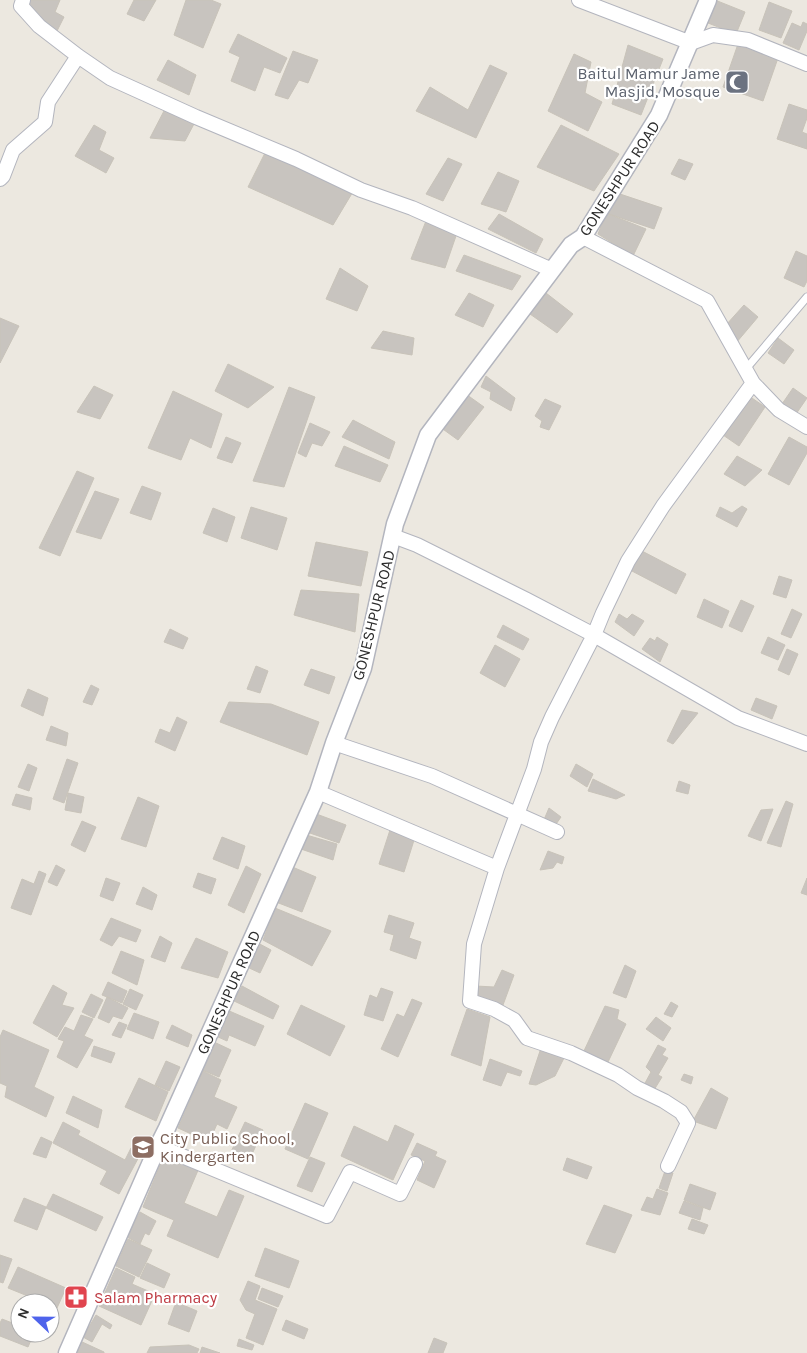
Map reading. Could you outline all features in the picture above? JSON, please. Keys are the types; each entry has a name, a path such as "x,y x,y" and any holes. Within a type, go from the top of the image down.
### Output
{"street":[{"path":"23,0 20,6 39,26 110,78 296,159 361,190 412,208 552,270"},
{"path":"579,0 691,43 713,35 748,40 807,64"},
{"name":"GONESHPUR ROAD","path":"67,1353 318,792 334,743 363,668 395,524 428,435 570,245 583,237 659,115 708,0"},
{"path":"0,179 3,176 13,150 45,122 48,102 78,56"},
{"path":"583,237 707,301 753,383 779,410 807,427"},
{"path":"668,1166 688,1123 681,1112 664,1101 636,1088 618,1075 571,1053 527,1038 514,1020 494,1009 470,1001 474,944 497,868 518,815 544,734 594,635 628,561 663,506 753,383"},
{"path":"393,536 417,545 594,635 738,718 807,744"},
{"path":"334,743 432,776 556,832"},
{"path":"318,792 497,868"},
{"path":"158,1146 327,1216 350,1172 400,1194 414,1164"}],"lane":[{"path":"745,370 807,297"}],"building":[{"path":"26,0 60,0 55,12 64,17 57,31 24,5"},
{"path":"134,0 156,0 144,21 127,14"},
{"path":"186,0 211,0 221,4 203,48 174,35"},
{"path":"715,0 745,12 736,34 703,21"},
{"path":"769,2 792,11 781,38 759,30"},
{"path":"803,22 807,24 807,31 799,50 783,43 792,23 801,27"},
{"path":"238,34 287,58 280,73 264,67 255,91 231,81 240,57 229,52"},
{"path":"738,44 778,58 763,101 723,87"},
{"path":"628,45 663,59 641,115 612,104"},
{"path":"293,51 318,60 308,83 299,80 288,99 275,95"},
{"path":"574,54 591,62 585,93 602,102 588,131 548,111"},
{"path":"168,60 196,75 189,95 157,80"},
{"path":"490,65 507,73 476,138 416,111 430,87 468,110"},
{"path":"789,104 807,110 807,118 802,132 807,134 807,149 777,139"},
{"path":"165,109 195,122 185,141 150,138"},
{"path":"94,125 106,132 99,150 114,158 106,173 75,156"},
{"path":"561,125 619,154 594,191 537,167"},
{"path":"266,151 354,190 333,225 248,187"},
{"path":"448,158 462,164 443,201 426,194"},
{"path":"679,159 693,164 685,180 671,174"},
{"path":"498,172 519,181 506,212 481,204"},
{"path":"620,194 662,208 654,229 606,213"},
{"path":"606,213 646,229 633,256 598,234"},
{"path":"499,214 543,239 536,253 488,229"},
{"path":"426,221 457,233 445,268 411,259"},
{"path":"796,251 807,256 807,281 804,287 784,278"},
{"path":"464,255 521,276 512,290 456,271"},
{"path":"340,268 368,286 357,311 326,299"},
{"path":"469,293 494,305 483,327 455,315"},
{"path":"546,293 573,314 557,333 530,314"},
{"path":"744,305 758,317 736,343 726,325"},
{"path":"0,318 19,326 0,363"},
{"path":"383,331 414,338 412,355 371,348"},
{"path":"778,338 794,350 784,364 768,353"},
{"path":"228,364 274,387 248,408 215,391"},
{"path":"486,376 515,398 511,411 490,399 491,392 481,387"},
{"path":"94,386 113,395 100,419 77,412"},
{"path":"289,387 315,397 284,487 253,481"},
{"path":"793,388 807,398 796,414 782,404"},
{"path":"173,391 222,414 211,448 190,438 181,460 148,448"},
{"path":"463,392 484,407 458,440 440,427"},
{"path":"749,396 765,407 739,446 723,435"},
{"path":"545,399 561,406 549,430 540,427 542,421 535,416"},
{"path":"353,420 395,442 389,459 342,437"},
{"path":"310,423 330,432 322,446 312,443 306,457 298,453"},
{"path":"226,437 241,443 232,463 217,458"},
{"path":"789,437 807,447 807,453 789,485 768,474"},
{"path":"344,446 388,465 380,482 335,466"},
{"path":"737,456 762,470 745,486 724,474"},
{"path":"77,471 94,478 60,556 39,548"},
{"path":"142,486 161,493 151,520 130,513"},
{"path":"95,491 119,499 101,539 76,532"},
{"path":"742,506 747,509 737,527 716,516 720,507 732,513"},
{"path":"251,507 287,518 277,550 241,538"},
{"path":"213,508 235,517 227,542 203,533"},
{"path":"316,542 368,552 361,586 308,576"},
{"path":"640,550 686,574 676,594 630,570"},
{"path":"779,576 792,580 786,598 773,594"},
{"path":"301,590 359,594 355,632 294,615"},
{"path":"704,599 729,611 722,628 697,617"},
{"path":"741,600 754,606 742,632 729,626"},
{"path":"792,609 802,614 791,638 781,634"},
{"path":"619,614 627,619 632,614 644,621 634,636 615,622"},
{"path":"503,625 529,639 523,650 497,637"},
{"path":"170,629 188,638 183,649 164,642"},
{"path":"657,637 668,644 660,662 642,649 650,638 655,641"},
{"path":"768,637 785,645 778,660 761,653"},
{"path":"495,645 520,659 505,687 480,673"},
{"path":"787,649 798,654 789,675 778,670"},
{"path":"256,666 268,671 260,693 247,689"},
{"path":"311,669 335,677 329,694 304,685"},
{"path":"91,685 99,689 92,705 83,702"},
{"path":"28,689 48,698 43,716 21,706"},
{"path":"756,698 777,706 772,719 751,710"},
{"path":"229,702 271,704 319,722 307,755 220,722"},
{"path":"682,710 698,713 673,744 667,741"},
{"path":"177,717 187,722 175,751 155,742 160,729 170,733"},
{"path":"51,726 68,733 66,746 46,740"},
{"path":"67,759 78,763 64,803 53,799"},
{"path":"28,764 37,768 29,791 18,787"},
{"path":"576,764 593,774 587,787 570,776"},
{"path":"593,779 625,795 616,799 588,791"},
{"path":"679,781 690,785 688,794 676,791"},
{"path":"68,793 84,797 81,813 65,810"},
{"path":"16,794 32,798 30,810 12,805"},
{"path":"138,797 159,806 146,847 121,839"},
{"path":"786,801 793,804 781,847 767,843"},
{"path":"549,808 561,817 554,827 543,822"},
{"path":"773,809 761,841 748,836 761,810"},
{"path":"311,812 346,825 339,843 304,831"},
{"path":"82,821 96,827 85,852 71,845"},
{"path":"390,830 415,837 404,872 379,864"},
{"path":"303,834 337,844 333,860 298,848"},
{"path":"222,837 245,846 238,869 213,859"},
{"path":"548,851 564,857 562,864 557,862 553,868 540,870"},
{"path":"56,865 65,870 57,886 48,882"},
{"path":"246,866 261,874 244,913 228,905"},
{"path":"290,866 316,877 302,912 276,902"},
{"path":"39,871 46,874 31,915 11,908 22,879 34,884"},
{"path":"198,873 216,879 211,894 193,887"},
{"path":"106,878 120,883 113,901 100,896"},
{"path":"807,878 807,895 801,893"},
{"path":"143,887 157,895 152,910 136,904"},
{"path":"275,908 331,931 312,966 263,940"},
{"path":"389,915 414,923 409,938 421,942 416,959 390,950 394,935 384,932"},
{"path":"111,918 141,930 136,942 119,936 112,946 100,940"},
{"path":"160,936 172,943 165,962 151,957"},
{"path":"196,938 228,952 218,978 181,968"},
{"path":"256,942 271,950 260,973 245,966"},
{"path":"121,951 144,960 137,985 112,973"},
{"path":"625,965 636,971 626,998 613,993"},
{"path":"502,970 514,975 503,1005 473,996 476,986 494,987"},
{"path":"108,982 127,991 122,1003 102,995"},
{"path":"53,985 67,993 62,1005 74,1008 57,1037 33,1023"},
{"path":"242,986 279,1006 273,1019 234,1001"},
{"path":"381,988 393,992 383,1021 364,1015 370,995 377,998"},
{"path":"130,989 143,995 136,1010 123,1004"},
{"path":"91,994 103,1000 94,1018 82,1012"},
{"path":"107,997 128,1008 122,1019 113,1016 109,1023 98,1018"},
{"path":"412,999 422,1003 398,1057 381,1049 397,1014 404,1017"},
{"path":"671,1002 678,1006 672,1017 664,1014"},
{"path":"301,1005 345,1026 330,1056 287,1034"},
{"path":"605,1006 619,1010 617,1019 626,1024 608,1062 583,1053"},
{"path":"467,1009 490,1017 481,1066 451,1055"},
{"path":"227,1010 264,1026 255,1046 229,1035 227,1041 216,1036"},
{"path":"134,1013 159,1022 153,1039 127,1029"},
{"path":"81,1015 93,1019 84,1036 93,1040 77,1068 57,1057 64,1041 58,1039 65,1027 74,1031"},
{"path":"656,1017 671,1028 663,1041 646,1029"},
{"path":"119,1022 127,1025 121,1038 112,1035"},
{"path":"172,1025 192,1035 188,1047 166,1038"},
{"path":"3,1030 49,1050 34,1087 54,1097 46,1117 5,1097 7,1086 0,1083 0,1037"},
{"path":"214,1042 231,1050 219,1077 202,1070"},
{"path":"542,1045 566,1054 555,1076 536,1085 529,1084"},
{"path":"658,1045 666,1049 662,1055 668,1058 658,1075 662,1077 654,1090 644,1085 651,1072 646,1067"},
{"path":"94,1046 115,1053 111,1063 91,1056"},
{"path":"490,1059 522,1071 520,1076 507,1072 501,1086 483,1080"},
{"path":"166,1061 180,1067 169,1091 155,1085"},
{"path":"203,1071 221,1080 214,1097 237,1107 227,1129 217,1124 209,1142 178,1128"},
{"path":"684,1074 693,1077 691,1084 681,1080"},
{"path":"139,1078 168,1092 156,1121 125,1107"},
{"path":"711,1088 728,1098 716,1129 693,1121"},
{"path":"73,1096 102,1110 98,1128 66,1113"},
{"path":"305,1103 328,1113 308,1159 285,1149"},
{"path":"63,1122 80,1131 78,1135 125,1160 131,1148 141,1153 119,1194 100,1184 107,1171 53,1143"},
{"path":"245,1122 263,1130 248,1163 230,1154"},
{"path":"395,1125 414,1134 393,1180 341,1156 354,1126 388,1142"},
{"path":"41,1137 52,1142 46,1158 33,1154"},
{"path":"417,1143 437,1152 435,1156 446,1161 434,1188 417,1180 425,1161 411,1155"},
{"path":"165,1153 199,1168 184,1203 217,1217 229,1190 244,1196 218,1258 167,1236 174,1220 143,1207"},
{"path":"310,1157 325,1163 312,1192 297,1186"},
{"path":"567,1158 592,1167 587,1179 563,1170"},
{"path":"665,1171 673,1173 667,1191 659,1188"},
{"path":"690,1184 716,1193 710,1210 684,1200"},
{"path":"657,1189 668,1193 660,1215 641,1210 647,1197 653,1199"},
{"path":"53,1194 103,1217 96,1231 46,1208"},
{"path":"24,1198 46,1207 37,1230 14,1221"},
{"path":"684,1201 703,1208 700,1220 679,1213"},
{"path":"604,1205 632,1215 615,1253 586,1244"},
{"path":"140,1212 156,1221 149,1235 145,1233 140,1244 127,1237"},
{"path":"692,1219 708,1225 704,1234 688,1229"},
{"path":"128,1239 152,1250 139,1277 116,1266"},
{"path":"265,1248 299,1261 289,1288 255,1276"},
{"path":"0,1255 12,1259 3,1283 0,1282"},
{"path":"147,1263 170,1274 164,1288 140,1278"},
{"path":"18,1267 66,1288 60,1301 60,1293 20,1293 8,1288"},
{"path":"116,1268 135,1277 132,1284 155,1294 141,1325 99,1306"},
{"path":"248,1281 260,1286 255,1300 277,1309 263,1345 246,1338 255,1314 246,1310 240,1300"},
{"path":"262,1288 283,1296 278,1307 258,1299"},
{"path":"176,1302 197,1311 189,1332 168,1324"},
{"path":"96,1315 112,1325 110,1329 102,1324 92,1342 83,1337"},
{"path":"2,1319 10,1322 10,1340 0,1336 0,1323"},
{"path":"286,1320 308,1329 304,1339 282,1330"},
{"path":"434,1338 447,1343 443,1353 428,1353"},
{"path":"239,1339 254,1345 252,1350 237,1346"},
{"path":"80,1341 104,1352 104,1353 74,1353"},
{"path":"18,1343 30,1343 28,1347"},
{"path":"189,1345 199,1349 197,1353 147,1353 150,1347"},
{"path":"202,1347 220,1353 200,1353"}],"place":[{"name":"Baitul Mamur Jame Masjid, Mosque","path":"737,82"},
{"name":"City Public School, Kindergarten","path":"143,1147"},
{"name":"Salam Pharmacy","path":"76,1297"}]}
